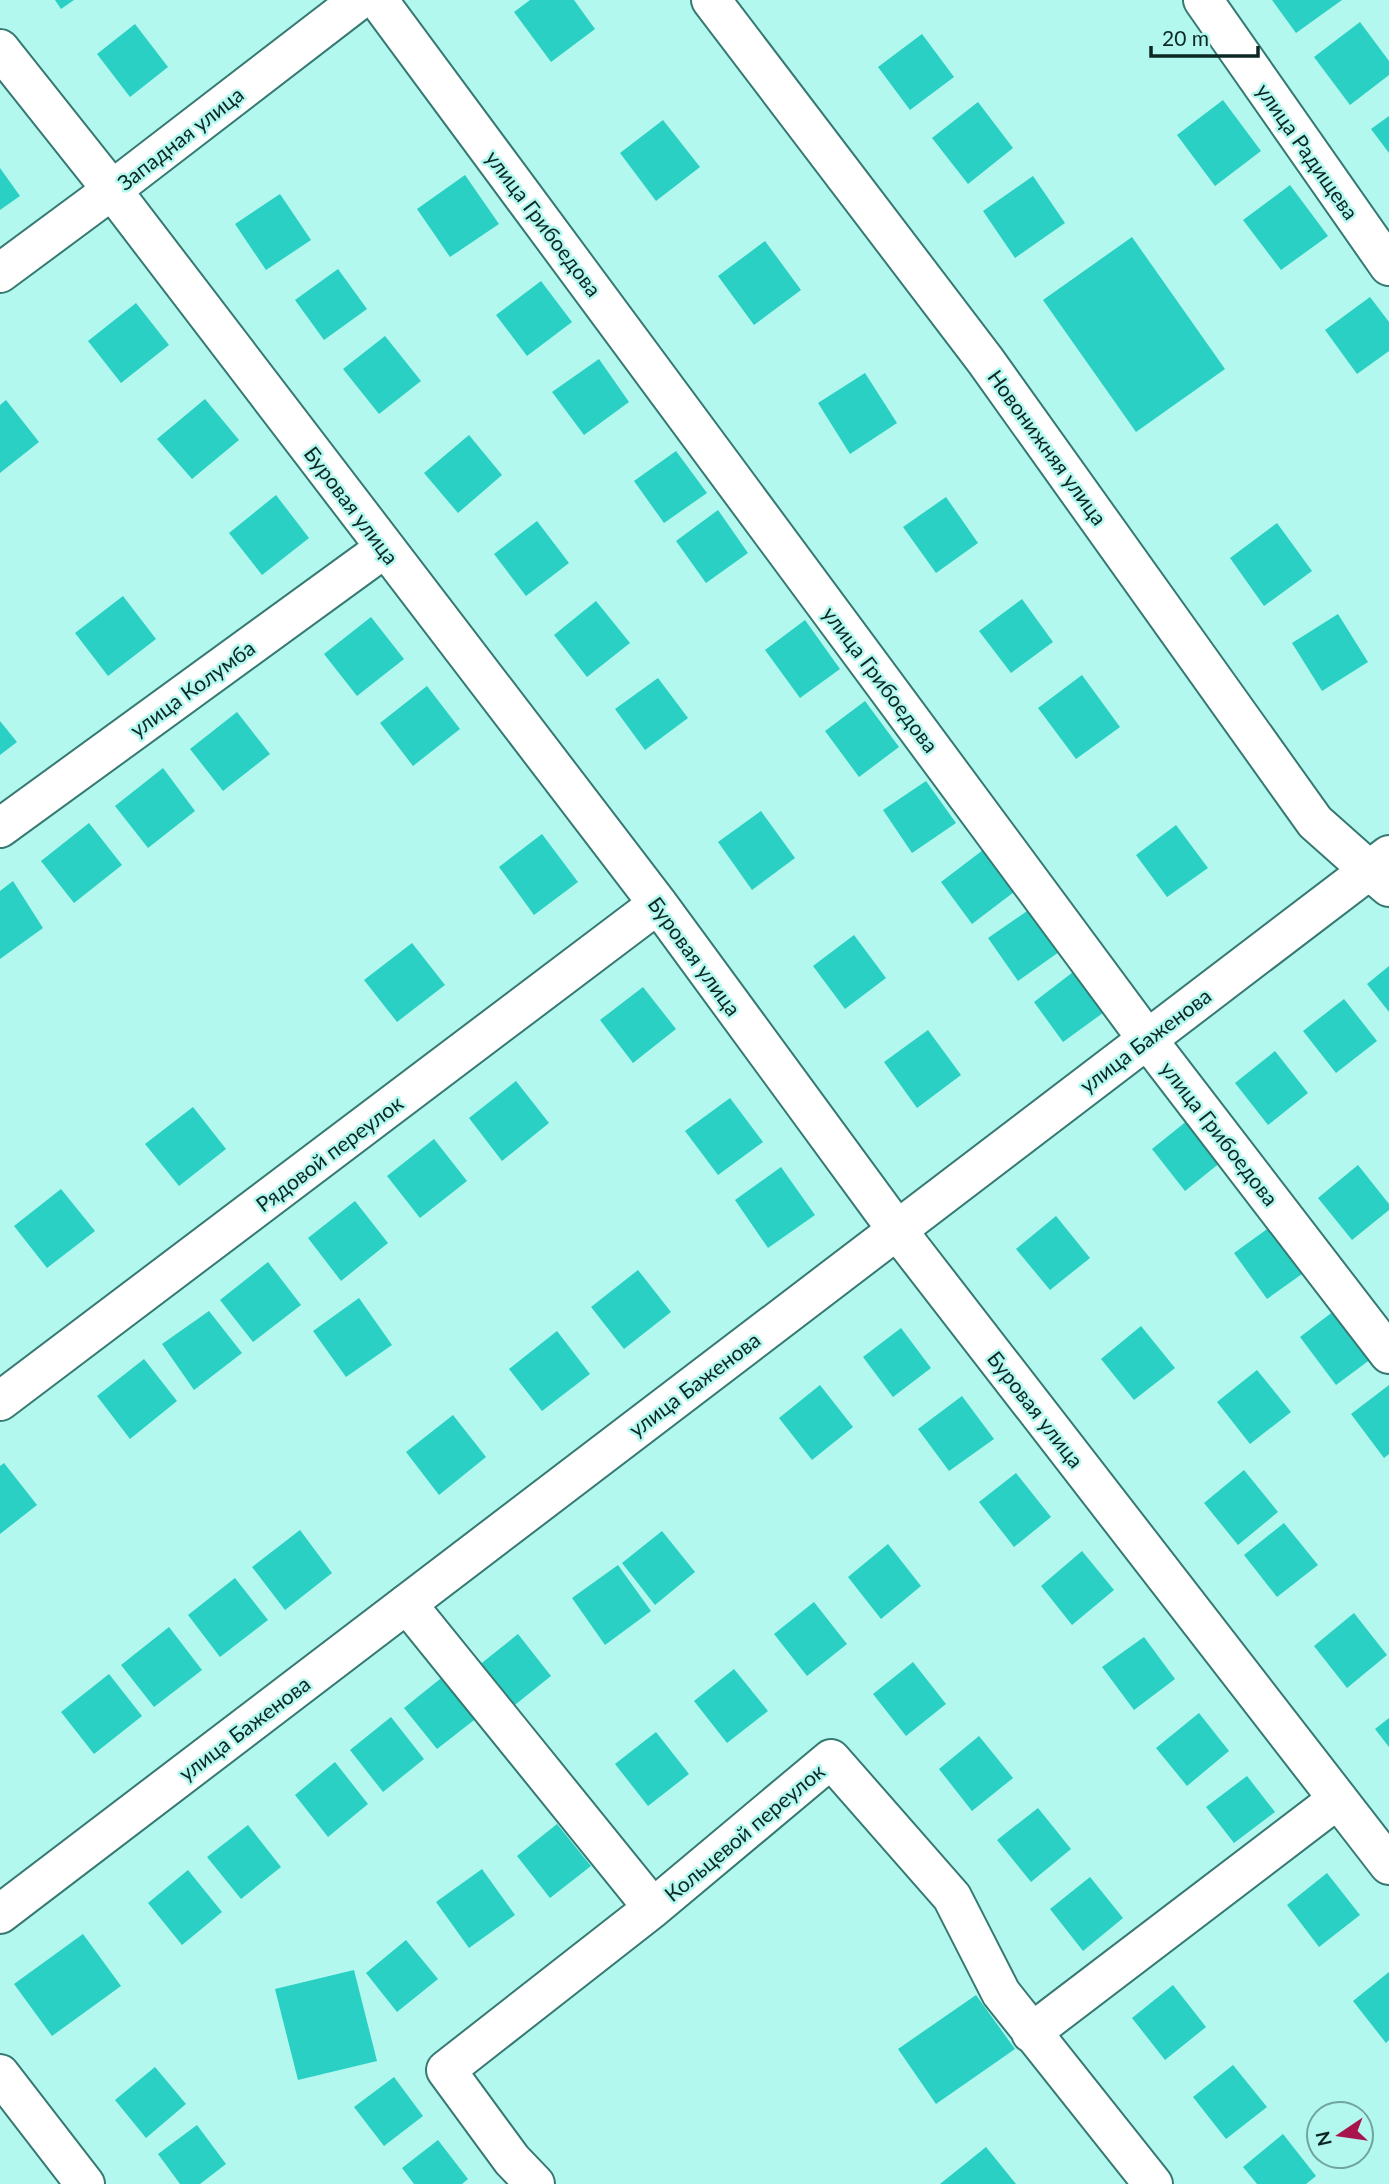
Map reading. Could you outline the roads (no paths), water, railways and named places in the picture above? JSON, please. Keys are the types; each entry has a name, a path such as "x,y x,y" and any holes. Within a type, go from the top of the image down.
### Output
{"street":[{"name":"Западная улица","path":"0,273 359,0"},
{"name":"улица Грибоедова","path":"378,0 1147,1039 1389,1353"},
{"name":"Новонижняя улица","path":"712,0 985,360 1315,822 1382,871"},
{"name":"улица Радищева","path":"1203,0 1389,266"},
{"name":"Буровая улица","path":"0,49 112,190 658,904 897,1230 1389,1865"},
{"name":"улица Колумба","path":"0,828 385,548"},
{"name":"улица Баженова","path":"0,1914 1147,1039 1382,871"},
{"name":"Рядовой переулок","path":"0,1401 658,904"},
{"name":"Кольцевой переулок","path":"407,1604 653,1908"},
{"name":"Кольцевой переулок","path":"534,2184 512,2160 446,2070 653,1908 831,1759 953,1897 1001,1993 1153,2184"},
{"path":"1031,2033 1338,1798"},
{"path":"0,2074 85,2184"}]}
